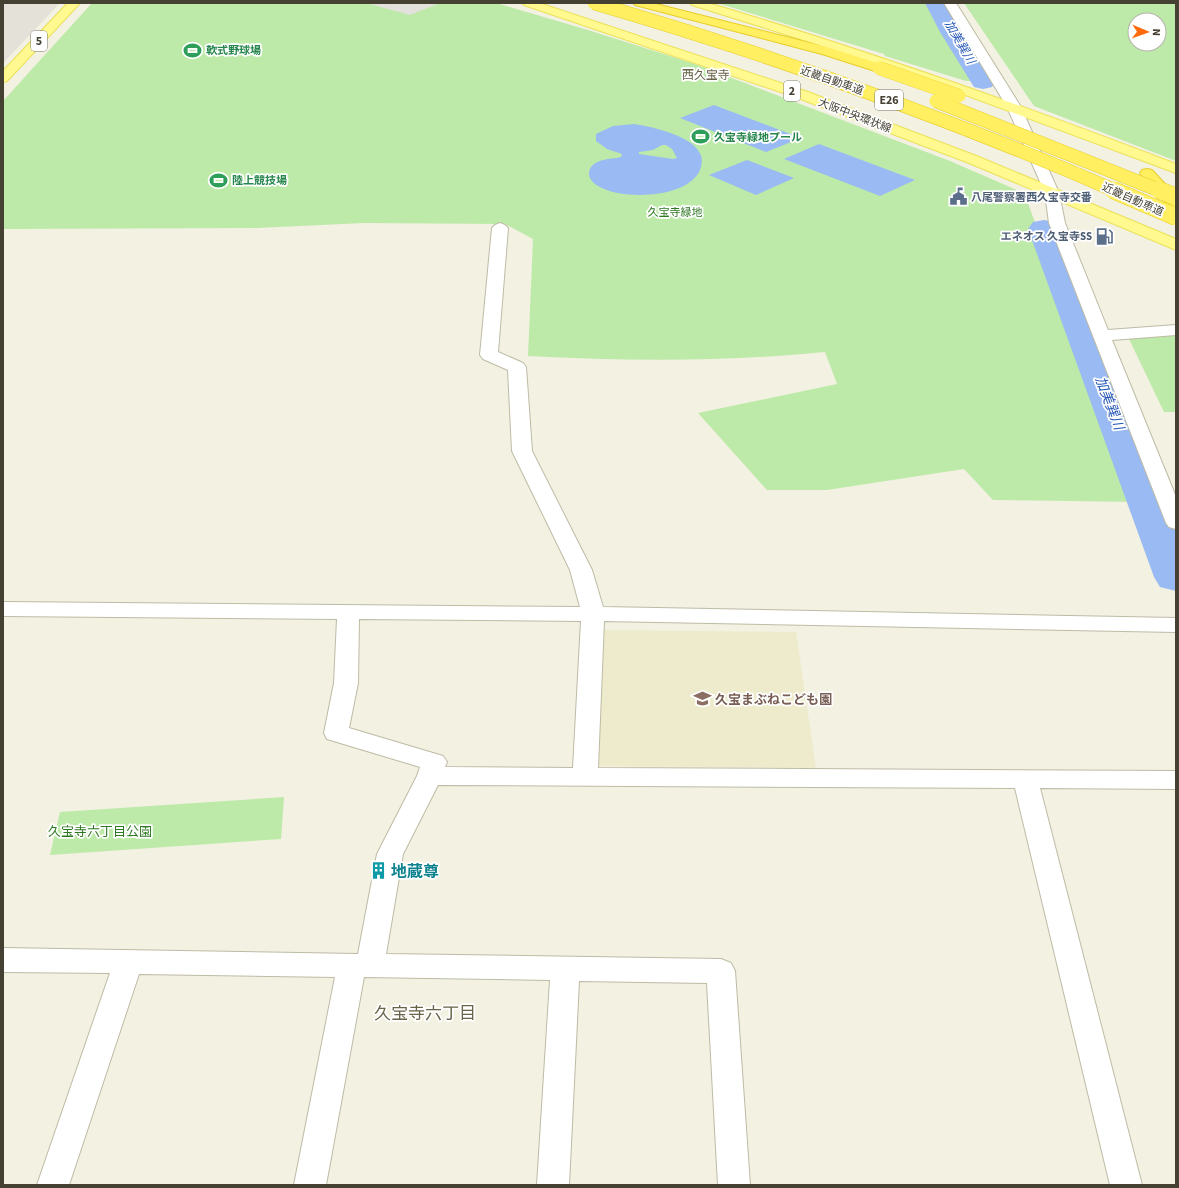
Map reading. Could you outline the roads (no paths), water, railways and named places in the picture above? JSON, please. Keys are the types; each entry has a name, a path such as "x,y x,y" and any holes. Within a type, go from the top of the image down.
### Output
{"highway":[{"name":"近畿自動車道","path":"594,3 751,52 906,106 1001,143 1176,217"},
{"name":"近畿自動車道","path":"638,3 766,42 925,97 1176,197"},
{"path":"638,3 812,47 879,68 1042,127 1125,161 1146,173 1176,204"}],"main road":[{"name":"5","path":"3,78 74,3"},
{"name":"大阪中央環状線","path":"528,3 803,95 974,160 1176,244"},
{"path":"696,3 764,23 1014,107 1176,169"}],"street":[{"path":"950,3 1014,107 1052,193 1057,223 1176,522"},
{"path":"500,228 489,355 517,367 522,451 581,570 588,590 593,614 585,777"},
{"path":"1101,336 1176,330"},
{"path":"3,609 593,614 1176,625"},
{"path":"310,1185 361,965 390,854 430,776 434,762 336,733 346,683 348,612"},
{"path":"430,776 1176,780"},
{"path":"1025,778 1126,1185"},
{"path":"4,962 361,965 565,970 721,971 734,1185"},
{"path":"53,1185 128,963"},
{"path":"553,1185 565,970"}],"water":[{"path":"714,105 801,138 766,152 680,118"},
{"path":"634,124 654,128 679,136 698,150 702,159 700,170 693,179 683,186 656,194 626,194 613,192 596,185 592,181 589,173 592,166 605,159 621,157 622,154 607,149 596,141 596,134 613,126","holes":["662,145 666,145 672,149 677,158 673,159 639,154 639,152 653,150"]},
{"path":"819,144 915,180 880,196 784,159"},
{"path":"747,160 794,178 756,195 709,175"}],"waterway":[{"name":"加美巽川","path":"937,3 952,32 983,81"},
{"name":"加美巽川","path":"1044,229 1176,577"}],"place":[{"name":"軟式野球場","path":"193,50"},
{"name":"久宝寺緑地プール","path":"701,137"},
{"name":"陸上競技場","path":"219,180"},
{"name":"八尾警察署西久宝寺交番","path":"958,197"},
{"name":"エネオス 久宝寺SS","path":"1105,236"},
{"name":"久宝まぶねこども園","path":"702,699"},
{"name":"地蔵尊","path":"378,871"}],"district":[{"name":"西久宝寺","path":"706,75"},
{"name":"久宝寺六丁目","path":"425,1013"}],"park label":[{"name":"久宝寺緑地","path":"675,212"},
{"name":"久宝寺六丁目公園","path":"100,831"}]}
